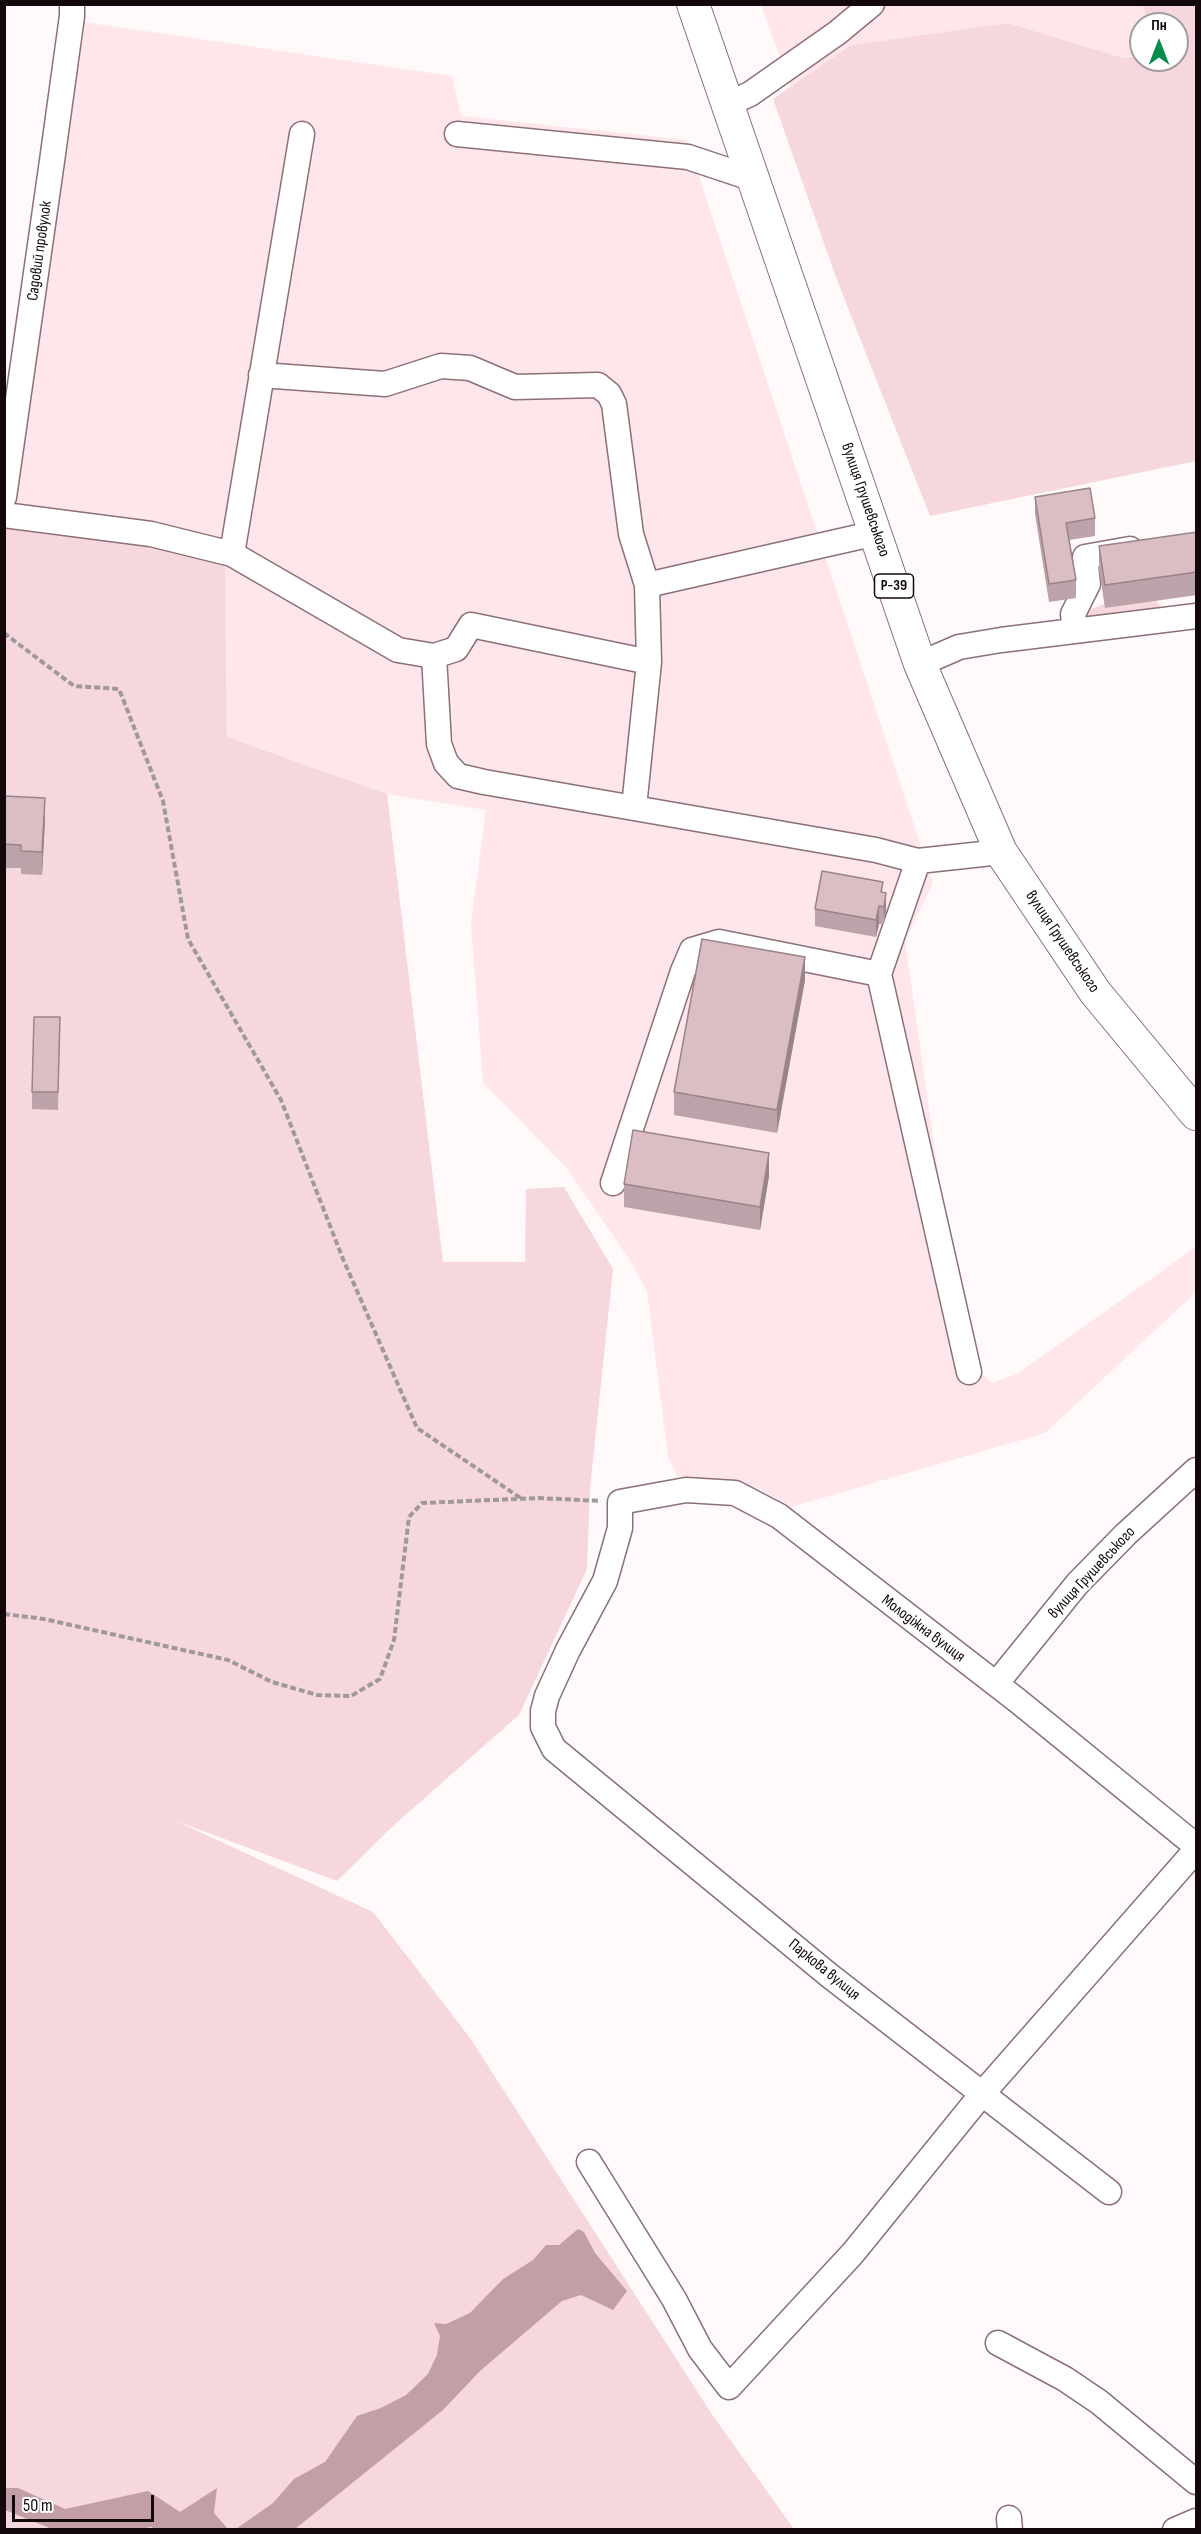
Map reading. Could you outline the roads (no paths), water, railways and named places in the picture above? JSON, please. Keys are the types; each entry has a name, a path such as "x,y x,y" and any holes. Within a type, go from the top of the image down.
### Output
{"main road":[{"name":"вулиця Грушевського","path":"693,4 920,664 1001,852 1095,992 1197,1114"}],"street":[{"name":"Садовий провулок","path":"4,497 72,4"},
{"path":"728,104 750,94 837,33 872,4"},
{"path":"232,554 302,134"},
{"path":"457,134 688,157 754,179"},
{"path":"261,375 385,384 441,366 470,368 515,387 598,385 609,394 614,404 631,534 647,585 649,662 634,807"},
{"path":"4,515 151,534 232,554 398,650 434,656 456,649 471,625 649,662"},
{"path":"647,585 876,533"},
{"path":"1075,631 1073,614 1088,584 1085,557 1152,546"},
{"path":"920,664 958,647 1197,616"},
{"path":"434,656 439,744 446,763 458,776 876,850 918,861 1001,852"},
{"path":"918,861 879,974 969,1372"},
{"path":"613,1183 692,950 719,942 879,974"},
{"name":"вулиця Грушевського","path":"996,1683 1077,1584 1126,1534 1197,1470"},
{"name":"Молодіжна вулиця","path":"547,1738 543,1727 543,1711 547,1696 568,1650 605,1581 620,1528 620,1502 686,1490 735,1493 779,1516 996,1683 1197,1848"},
{"name":"Паркова вулиця","path":"547,1738 555,1749 821,1968 1110,2192"},
{"path":"589,2162 674,2299 700,2349 729,2388 854,2253 982,2094 1197,1848"},
{"path":"998,2343 1065,2379 1099,2402 1197,2482"},
{"path":"1175,2529 1197,2520"}]}
